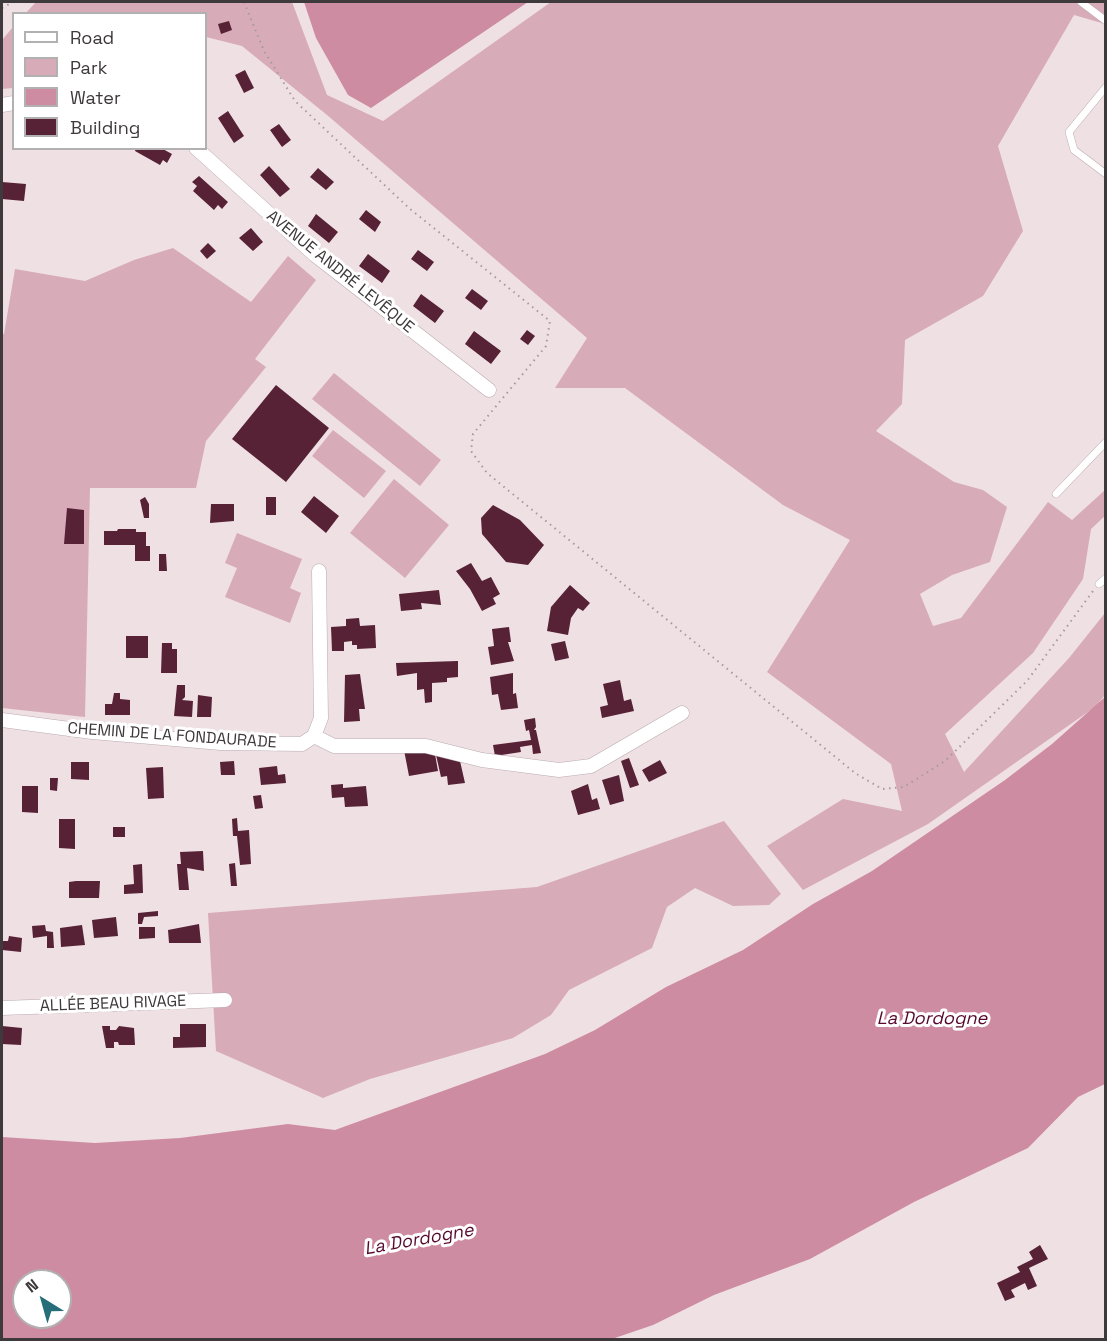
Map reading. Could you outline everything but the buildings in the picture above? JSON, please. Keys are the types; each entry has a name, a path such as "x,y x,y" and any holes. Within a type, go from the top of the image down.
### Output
{"street":[{"name":"AVENUE ANDRÉ LEVÊQUE","path":"208,155 315,255 489,390"},
{"path":"319,571 321,718 314,736 334,746 426,746 482,760 559,770 591,766 682,713"},
{"name":"CHEMIN DE LA FONDAURADE","path":"2,720 92,732 221,743 302,744 314,736"},
{"name":"ALLÉE BEAU RIVAGE","path":"2,1008 225,1000"}],"lane":[{"path":"1081,2 1106,21"},
{"path":"1106,87 1069,132 1074,150 1106,174"},
{"path":"1056,494 1106,442"},
{"path":"1099,584 1106,578"}],"path":[{"path":"2,8 12,2"},
{"path":"244,2 264,51 295,101 410,209 550,321 546,346 473,434 471,451 487,473 855,772 882,789 904,787 945,761 1027,681 1099,584"}],"green space":[{"path":"36,2 292,2 327,95 383,121 551,2 1105,2 1105,24 1074,15 998,146 1023,231 983,296 905,340 902,404 876,431 954,482 983,490 1007,507 990,562 952,575 920,594 933,626 961,618 1048,502 1072,520 1105,490 1105,516 1091,529 1083,579 1033,653 945,734 964,772 1069,658 1105,613 1105,695 1095,707 928,824 803,890 767,846 843,799 902,811 891,764 767,672 850,540 783,505 625,388 555,388 587,338 327,115 242,46 207,37 207,12 27,12"},
{"path":"12,28 12,88 2,89 2,40"},
{"path":"173,248 251,302 288,256 316,280 255,359 266,367 206,441 196,488 90,488 85,717 2,708 2,335 15,269 85,281 134,260"},
{"path":"334,373 441,460 420,486 312,399"},
{"path":"333,430 386,471 364,498 312,456"},
{"path":"394,479 449,525 405,578 350,533"},
{"path":"237,533 302,559 290,588 301,593 290,623 225,597 237,568 225,563"},
{"path":"724,821 781,894 769,905 733,906 695,888 667,907 652,948 569,990 551,1015 513,1038 370,1079 323,1098 216,1051 208,913 537,887"}],"water":[{"path":"304,2 528,2 371,108 348,95 316,38"},
{"name":"La Dordogne","path":"1105,697 1105,1084 1078,1097 1028,1148 914,1202 810,1259 714,1295 653,1325 612,1339 2,1339 2,1137 95,1143 180,1138 288,1124 335,1130 545,1054 595,1030 666,987 743,950 813,904 872,871 1005,780 1052,744"}]}
